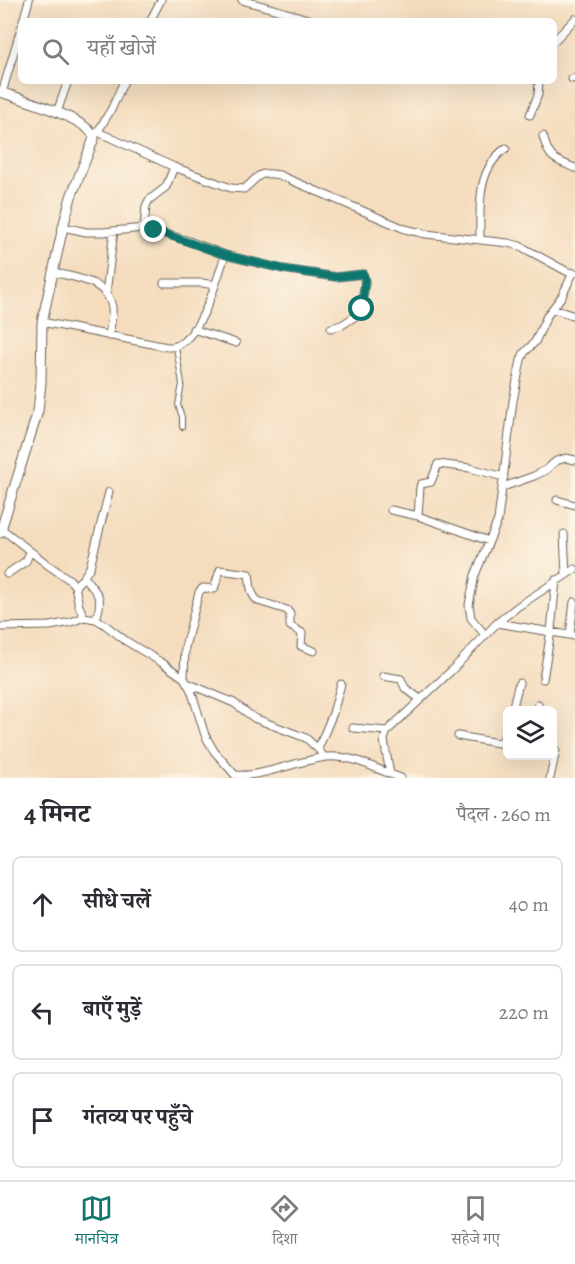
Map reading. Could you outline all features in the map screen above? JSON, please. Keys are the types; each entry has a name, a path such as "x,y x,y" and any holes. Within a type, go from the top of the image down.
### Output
{"street":[{"path":"24,18 29,0"},
{"path":"152,18 161,0"},
{"path":"242,0 305,18"},
{"path":"557,38 575,19"},
{"path":"18,38 1,93 34,102 57,112 96,135 231,188 247,188 258,176 270,173 279,175 405,229 426,234 480,239 520,246 574,273 562,296 541,325 535,342 524,352 521,360 513,401 498,520 475,575 469,605 471,618 485,634"},
{"path":"57,112 67,84"},
{"path":"84,616 79,606 75,586 63,574 30,552 1,527 38,411 42,322 71,196 96,135 123,84"},
{"path":"530,115 538,95 539,84"},
{"path":"543,136 552,158 575,168"},
{"path":"480,239 481,188 494,160 506,148"},
{"path":"144,228 146,206 149,200 166,187 174,167"},
{"path":"63,227 86,232 144,228 186,240 225,255 309,274 336,277 363,274 360,313 342,325 331,328"},
{"path":"109,336 112,311 106,293 114,231"},
{"path":"42,322 162,346 176,346 183,342 207,309 225,255"},
{"path":"53,272 91,283 106,293"},
{"path":"164,283 215,285"},
{"path":"553,309 575,316"},
{"path":"193,329 236,343"},
{"path":"503,488 540,473 556,461 566,458 575,460"},
{"path":"418,516 421,484 431,482 438,464 470,468 504,477"},
{"path":"75,586 84,577 93,559 109,492"},
{"path":"557,500 575,505"},
{"path":"391,510 418,516 489,541"},
{"path":"564,534 566,575"},
{"path":"7,574 26,561 30,552"},
{"path":"391,776 384,740 387,730 451,671 497,623 575,569"},
{"path":"314,651 302,646 302,633 290,626 290,614 287,610 254,598 249,574 220,570 214,589 203,588 199,592 185,647 186,681 214,751 232,775 239,777 324,757 343,756 401,778"},
{"path":"84,577 100,598 101,605 96,619"},
{"path":"543,679 556,580"},
{"path":"497,623 572,635 574,602"},
{"path":"0,627 50,626 71,622 84,616 96,619 186,681 234,703 254,718 306,738 324,757"},
{"path":"383,676 401,679 405,688 420,699"},
{"path":"513,706 519,683"},
{"path":"318,749 333,713 341,684"},
{"path":"353,728 387,730"},
{"path":"458,736 498,743 503,740"},
{"path":"550,778 554,760"}],"lane":[{"path":"176,346 182,384 178,405 182,416 182,427"}],"route":[{"path":"154,230 186,240 210,251 283,269 336,277 363,274 365,278 362,309"}]}
